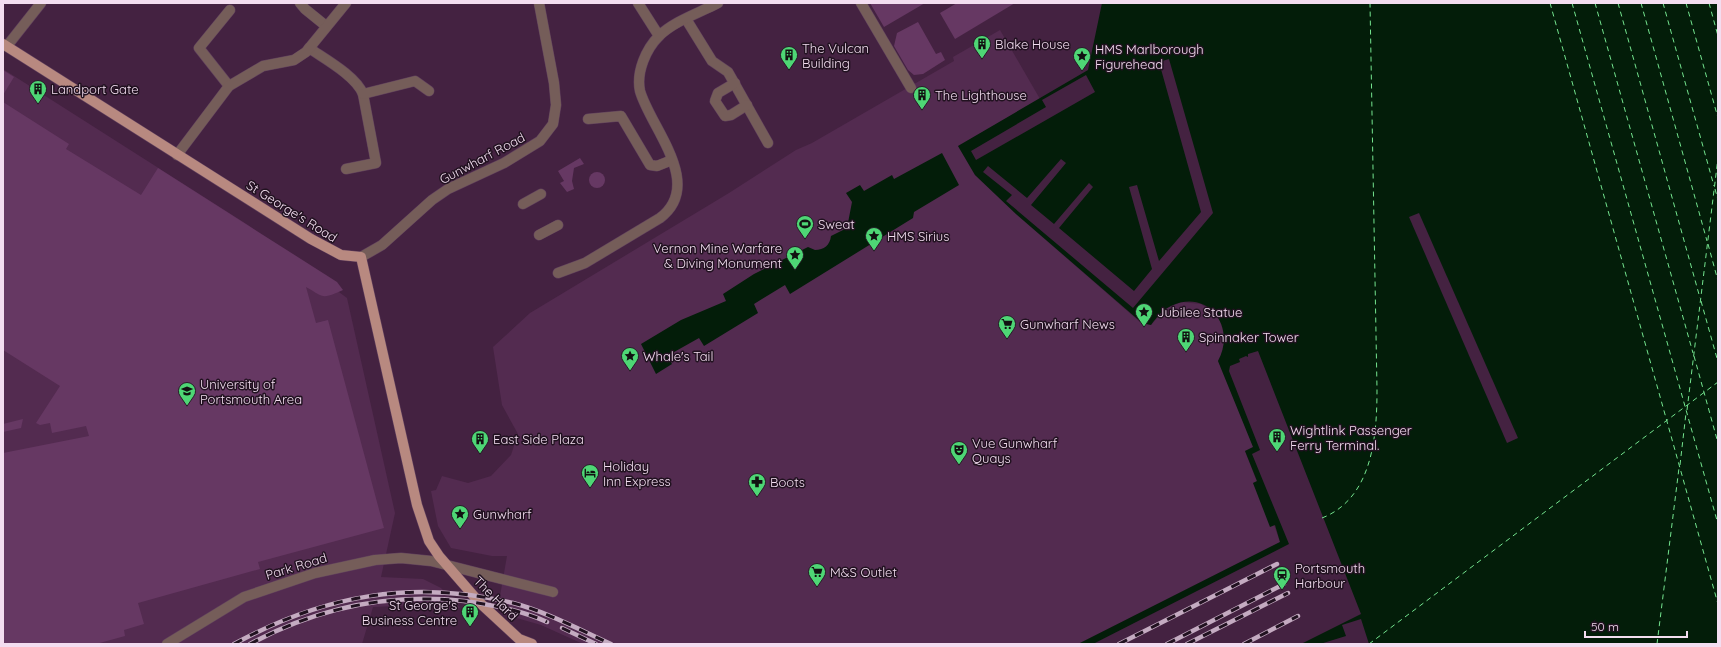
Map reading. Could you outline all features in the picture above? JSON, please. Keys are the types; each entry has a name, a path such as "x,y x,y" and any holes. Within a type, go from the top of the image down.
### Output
{"main road":[{"name":"St George's Road","path":"5,45 177,155 332,251 343,256 361,257"},
{"path":"361,257 417,505 429,541 446,565"},
{"name":"The Hard","path":"446,565 518,642 532,644"}],"street":[{"path":"5,45 41,3"},
{"path":"300,3 326,26"},
{"path":"177,155 229,86 263,66 298,58 309,48 346,3"},
{"name":"Gunwharf Road","path":"361,257 379,248 432,200 448,189 504,162 540,142 553,124 556,105 554,82 539,3"},
{"path":"638,3 659,36"},
{"path":"558,273 585,263 664,214 672,203 676,191 677,178 672,160 643,98 640,85 640,71 645,56 659,36 686,19 718,3"},
{"path":"861,3 911,88"},
{"path":"229,86 199,48 230,10"},
{"path":"686,19 712,61 726,70 768,143"},
{"path":"309,48 335,66 360,87 363,94 376,163 346,169"},
{"path":"363,94 415,81 428,91"},
{"path":"734,83 718,93 715,101 725,116 731,115 747,105"},
{"path":"588,119 621,116 650,165 657,166 672,160"},
{"path":"523,204 541,194"},
{"path":"539,235 558,225"},
{"name":"Park Road","path":"167,644 244,597 315,573 361,562 386,559 421,560 553,592"}],"shaded area":[{"path":"870,3 925,3 884,27"},
{"path":"957,3 1015,3 955,39 940,13"},
{"path":"1102,3 1718,3 1718,644 1078,644 1280,542 1275,525 1270,527 1253,483 1257,481 1245,451 1253,447 1218,361 1223,348 1224,335 1221,323 1215,314 1207,306 1196,302 1184,302 1171,306 1165,310 1151,325 1142,323 1016,214 975,175 958,146 1088,70"},
{"path":"918,22 936,54 941,52 945,60 923,74 914,75 908,70 894,46 897,33"},
{"path":"1000,30 1040,99 958,146 975,175 1016,214 1141,323 1151,325 1166,308 1181,302 1201,304 1216,315 1223,326 1225,336 1225,346 1218,361 1254,447 1245,451 1257,482 1253,483 1274,525 1280,542 1078,644 583,644 541,625 513,617 500,596 507,556 492,556 451,548 438,526 431,491 436,490 442,476 468,483 491,476 511,455 518,434 502,405 493,347 530,313 729,193 796,150 812,143 954,61 953,57"},
{"name":"University of Portsmouth Area","path":"3,69 248,225 347,298 395,513 381,577 423,579 441,588 460,608 439,604 373,607 362,644 3,644"},
{"path":"3,70 14,77 3,95"},
{"name":"University of Portsmouth Area","path":"3,102 69,144 66,149 141,195 158,168 337,282 343,290 326,296 320,295 306,287 316,323 328,320 384,528 258,562 260,569 138,603 144,624 124,630 125,636 96,644 3,644 3,453 89,436 86,426 52,433 50,423 40,425 36,423 60,386 3,350"},
{"path":"942,153 959,185 914,212 913,218 790,294 785,285 754,304 758,313 704,346 699,338 667,356 672,364 656,374 641,344 681,320 726,301 723,294 754,274 808,247 815,250 826,246 831,236 847,228 852,202 846,193 860,185 864,191 892,175 894,179"},
{"path":"580,158 584,164 574,168 572,181 574,189 567,192 560,183 564,181 558,171"},
{"path":"594,172 600,172 605,177 603,186 600,188 594,188 589,183 589,177"},
{"path":"23,419 21,428 3,432 3,424"}],"pier":[{"path":"1169,59 1213,213 1133,308 1006,201 1012,195 983,172 988,166 1027,198 1061,159 1066,163 1031,205 1054,224 1089,183 1093,187 1059,228 1134,291 1152,269 1129,187 1137,185 1159,261 1201,212 1159,62"},
{"path":"1086,75 1095,92 976,160 971,151 1046,107 1042,100"},
{"path":"1419,213 1518,438 1507,443 1409,217"},
{"path":"1258,351 1361,614 1301,644 1093,644 1289,544 1252,454 1260,450 1229,371 1230,366 1240,362 1239,359 1246,356 1248,357 1248,354"},
{"path":"1361,619 1369,644 1320,644 1346,636 1342,625"}],"ferry route":[{"path":"1322,518 1339,509 1352,496 1362,481 1369,463 1376,426 1377,389 1370,3"},
{"path":"1550,3 1718,604"},
{"path":"1572,3 1718,524"},
{"path":"1595,3 1693,353"},
{"path":"1618,3 1700,298"},
{"path":"1641,3 1707,241"},
{"path":"1663,3 1714,186"},
{"path":"1686,3 1718,118"},
{"path":"1709,3 1718,36"},
{"path":"1687,410 1718,158"},
{"path":"1715,189 1718,200"},
{"path":"1708,244 1718,281"},
{"path":"1701,301 1718,362"},
{"path":"1694,356 1718,443"},
{"path":"1369,644 1718,382"},
{"path":"1680,465 1686,413"},
{"path":"1657,644 1679,468"}],"railway":[{"path":"1119,644 1277,564"},
{"path":"1167,644 1284,584"},
{"path":"234,644 268,627 335,603 370,596 440,592 476,596 513,603 538,611 611,644"},
{"path":"1187,644 1288,593"},
{"path":"250,644 275,631 327,612 354,606 408,599 436,599 485,604 517,611 547,622"},
{"path":"1244,644 1298,616"},
{"path":"562,628 596,644"}],"place":[{"name":"Blake House","path":"982,59"},
{"name":"The Vulcan Building","path":"789,70"},
{"name":"HMS Marlborough Figurehead","path":"1082,71"},
{"name":"Landport Gate","path":"38,104"},
{"name":"The Lighthouse","path":"922,110"},
{"name":"Sweat","path":"805,239"},
{"name":"HMS Sirius","path":"874,251"},
{"name":"Vernon Mine Warfare & Diving Monument","path":"795,270"},
{"name":"Jubilee Statue","path":"1144,327"},
{"name":"Gunwharf News","path":"1007,339"},
{"name":"Spinnaker Tower","path":"1186,352"},
{"name":"Whale's Tail","path":"630,371"},
{"name":"University of Portsmouth Area","path":"187,406"},
{"name":"Wightlink Passenger Ferry Terminal.","path":"1277,452"},
{"name":"East Side Plaza","path":"480,454"},
{"name":"Vue Gunwharf Quays","path":"959,465"},
{"name":"Holiday Inn Express","path":"590,488"},
{"name":"Boots","path":"757,497"},
{"name":"Gunwharf","path":"460,529"},
{"name":"M&S Outlet","path":"817,587"},
{"name":"Portsmouth Harbour","path":"1282,590"},
{"name":"St George's Business Centre","path":"470,627"}]}
